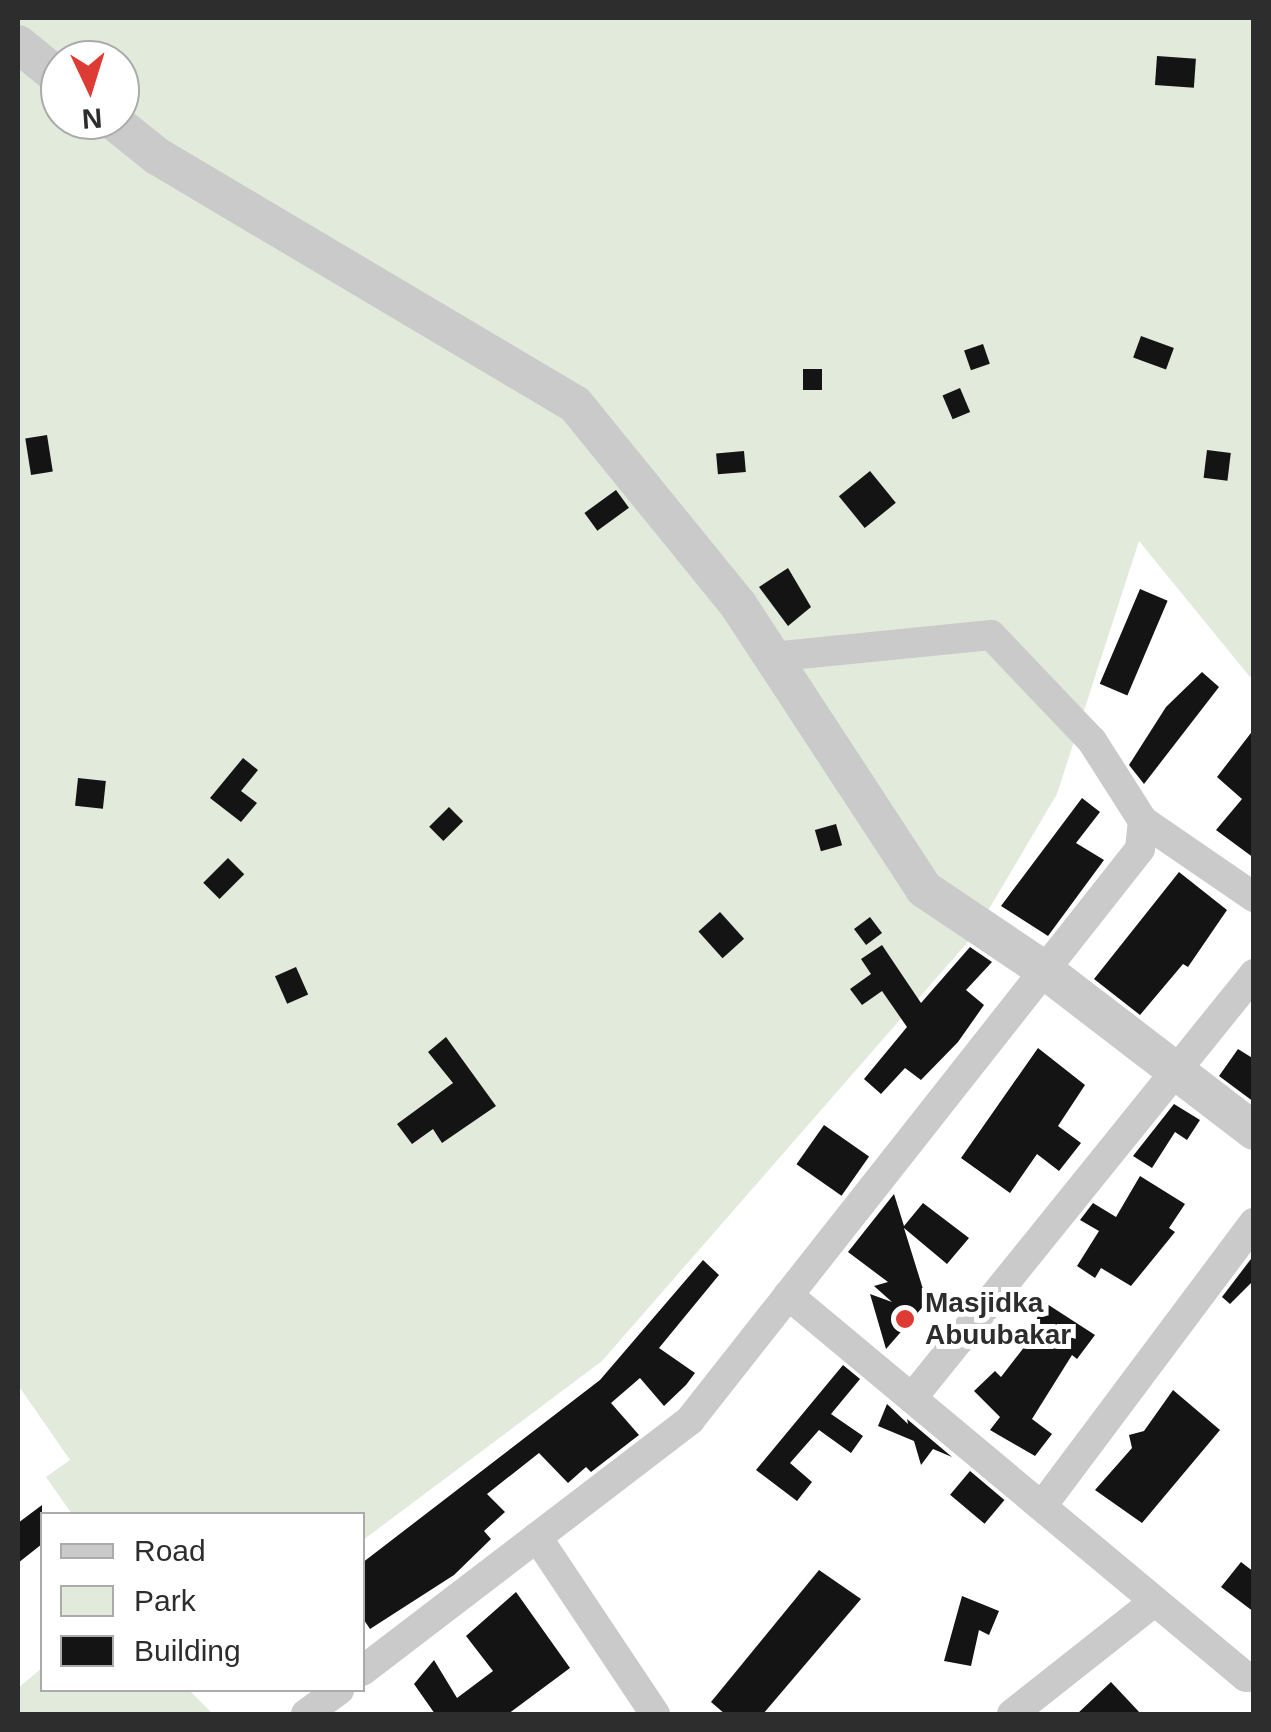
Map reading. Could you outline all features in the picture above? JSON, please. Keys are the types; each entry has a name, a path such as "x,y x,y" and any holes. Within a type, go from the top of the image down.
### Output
{"street":[{"path":"18,44 40,62"},
{"path":"137,140 157,156 575,404 772,657 924,888 1043,969 1254,1130"},
{"path":"772,657 991,635 1092,741 1142,821 1254,898"},
{"path":"365,1669 690,1420 1140,849 1142,821"},
{"path":"912,1398 1254,974"},
{"path":"1042,1506 1254,1223"},
{"path":"788,1295 1155,1601 1254,1676"},
{"path":"537,1537 655,1714"},
{"path":"1012,1714 1155,1601"},
{"path":"306,1714 336,1692"}],"green space":[{"path":"18,18 1253,18 1250,677 1139,541 1057,794 973,936 602,1361 365,1539 365,1512 71,1512 46,1477 70,1460 18,1385"},
{"path":"40,1670 40,1692 191,1692 213,1714 18,1714 18,1688"}],"building":[{"path":"1157,56 1196,59 1194,88 1155,85"},
{"path":"1141,336 1174,348 1166,370 1133,358"},
{"path":"983,344 990,364 971,370 964,351"},
{"path":"803,369 822,369 822,390 803,390"},
{"path":"960,388 970,412 953,419 943,395"},
{"path":"47,435 53,472 31,475 25,438"},
{"path":"1207,450 1231,453 1227,481 1204,478"},
{"path":"744,451 746,472 718,474 716,453"},
{"path":"870,471 896,503 865,528 839,496"},
{"path":"616,490 629,508 597,531 584,513"},
{"path":"788,568 811,607 788,626 759,587"},
{"path":"1140,589 1168,601 1127,696 1100,684"},
{"path":"1202,672 1219,687 1144,784 1129,765 1166,707"},
{"path":"1254,729 1254,858 1216,830 1242,799 1217,777"},
{"path":"243,758 258,770 241,791 257,803 241,822 210,798"},
{"path":"78,778 106,781 103,809 75,806"},
{"path":"1082,798 1100,812 1076,843 1104,860 1048,936 1001,906"},
{"path":"449,807 463,821 443,841 429,827"},
{"path":"836,824 842,845 821,851 815,830"},
{"path":"228,858 244,874 220,899 203,883"},
{"path":"1179,872 1227,910 1188,967 1183,964 1140,1015 1094,979"},
{"path":"720,912 744,939 723,958 698,931"},
{"path":"870,917 882,933 866,945 854,929"},
{"path":"882,945 921,1003 970,947 992,962 966,990 984,1005 958,1042 921,1080 905,1068 881,1094 864,1079 907,1027 882,991 862,1005 850,989 871,974 861,959"},
{"path":"296,967 308,994 287,1004 275,976"},
{"path":"446,1037 496,1106 442,1143 433,1129 412,1144 397,1124 453,1083 428,1052"},
{"path":"1038,1048 1085,1085 1058,1126 1081,1143 1059,1171 1037,1154 1010,1193 961,1158"},
{"path":"1238,1049 1254,1059 1254,1102 1219,1076"},
{"path":"1174,1104 1200,1120 1187,1140 1175,1132 1152,1168 1133,1156"},
{"path":"824,1125 869,1157 842,1196 796,1164"},
{"path":"1140,1176 1185,1204 1169,1228 1175,1232 1131,1286 1101,1268 1095,1278 1077,1266 1099,1231 1080,1220 1093,1203 1116,1217"},
{"path":"894,1194 904,1226 923,1203 969,1238 947,1264 904,1228 927,1302 886,1349 870,1294 892,1302 874,1286 888,1282 848,1252"},
{"path":"1254,1255 1254,1280 1230,1304 1222,1297"},
{"path":"703,1260 719,1275 659,1348 695,1373 686,1385 664,1406 640,1378 611,1403 639,1435 591,1472 586,1467 568,1483 539,1453 487,1494 505,1512 484,1531 491,1539 454,1575 370,1629 365,1622 365,1561 600,1380"},
{"path":"1044,1302 1095,1335 1077,1359 1072,1355 1032,1419 1052,1434 1035,1456 990,1430 1000,1417 974,1391 995,1371 1001,1377 1025,1346"},
{"path":"843,1365 860,1379 831,1414 863,1436 851,1453 819,1430 790,1463 812,1482 797,1501 756,1470"},
{"path":"1173,1390 1220,1430 1142,1523 1095,1490 1132,1448 1129,1435 1144,1431"},
{"path":"887,1404 952,1457 933,1449 921,1465 914,1441 878,1426"},
{"path":"970,1471 1004,1500 985,1524 950,1495"},
{"path":"42,1505 40,1546 18,1563 18,1523"},
{"path":"1241,1562 1254,1572 1254,1612 1221,1587"},
{"path":"819,1570 861,1599 763,1714 725,1714 711,1702"},
{"path":"516,1592 570,1668 508,1714 435,1714 414,1684 434,1660 457,1698 493,1671 466,1636"},
{"path":"962,1596 999,1611 989,1635 979,1630 971,1666 944,1661"},
{"path":"1111,1682 1141,1714 1077,1714"}],"place":[{"name":"Masjidka Abuubakar","path":"905,1319"}]}
